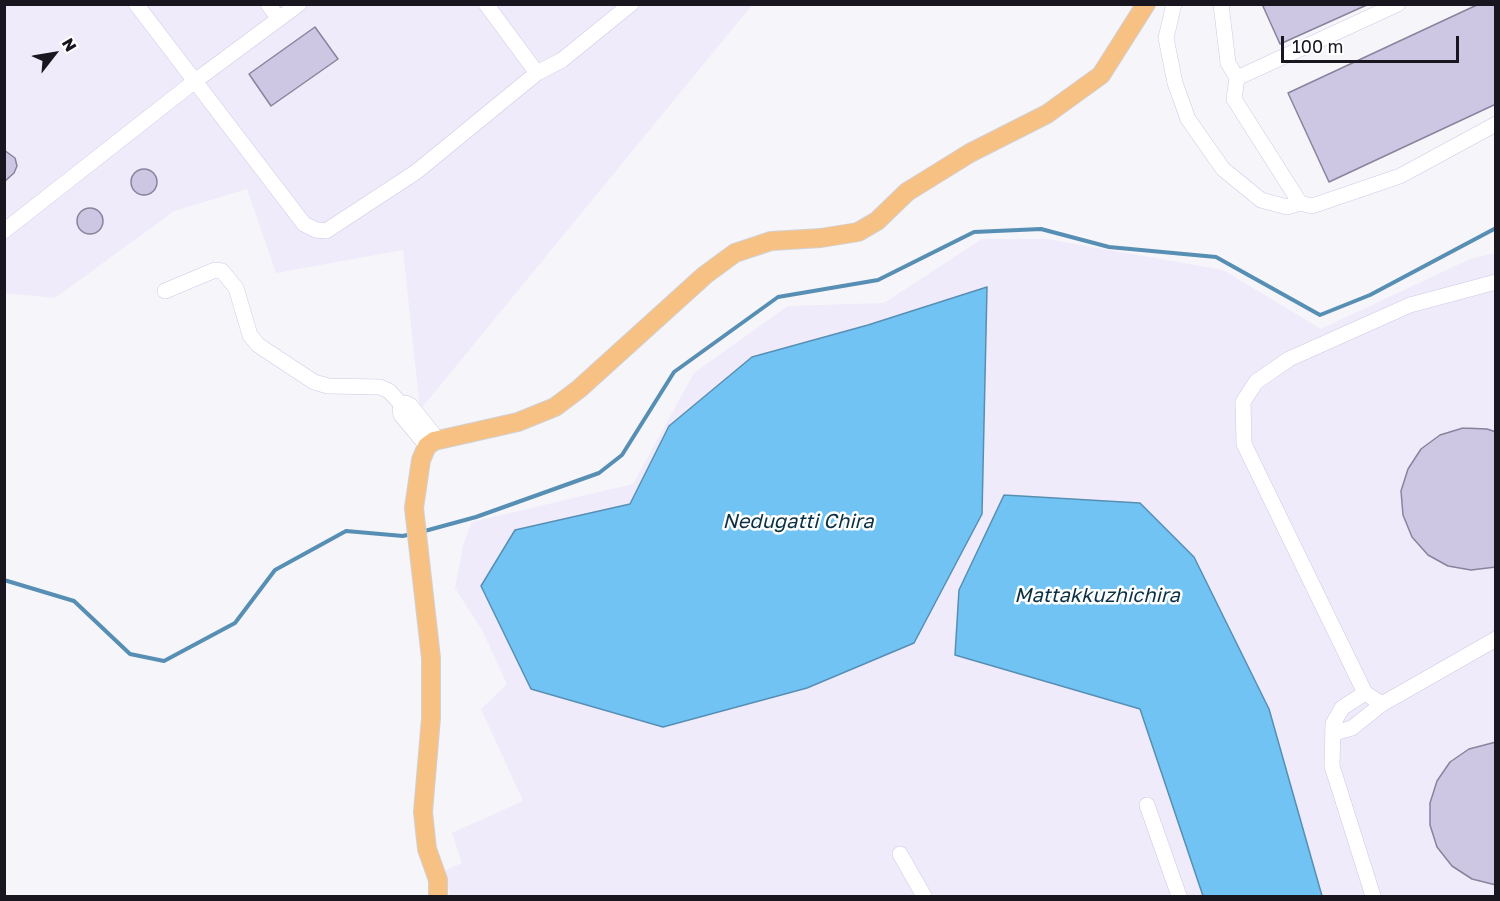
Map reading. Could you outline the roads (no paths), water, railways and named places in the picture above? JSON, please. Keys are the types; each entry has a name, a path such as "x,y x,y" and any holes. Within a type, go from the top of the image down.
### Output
{"main road":[{"path":"438,897 438,880 427,849 423,813 431,718 431,658 414,508 422,452 432,443 518,422 555,407 579,389 705,275 735,253 771,241 821,238 858,232 877,221 907,192 970,153 1047,114 1101,75 1146,4"}],"lane":[{"path":"136,4 304,224 316,230 326,231 416,172 537,73 562,60 631,4"},
{"path":"267,4 279,19"},
{"path":"4,231 195,81 298,4"},
{"path":"486,4 537,73"},
{"path":"1174,4 1166,38 1175,82 1188,119 1223,170 1261,200 1287,207 1300,203 1312,206 1400,176 1496,124"},
{"path":"1221,4 1228,63 1237,78 1234,99 1300,203"},
{"path":"1237,78 1398,4"},
{"path":"165,291 214,270 222,271 236,288 250,334 258,345 314,382 328,386 380,387 389,391 402,405 410,405 432,443"},
{"path":"1382,704 1365,693 1244,444 1243,402 1256,382 1289,359 1410,305 1496,282"},
{"path":"1334,733 1352,728 1382,704 1496,639"},
{"path":"1365,693 1342,708 1334,724 1332,766 1373,897"},
{"path":"1147,806 1179,897"},
{"path":"900,854 924,897"}],"water":[{"name":"Nedugatti Chira","path":"987,287 982,514 914,643 807,688 663,727 531,689 481,586 515,530 630,504 669,426 752,357 868,325"},
{"name":"Mattakkuzhichira","path":"1004,495 1140,503 1194,557 1269,709 1322,896 1203,896 1140,709 955,655 959,590"}],"waterway":[{"path":"421,532 476,517 599,473 622,455 674,372 778,297 878,280 974,232 1041,229 1109,247 1216,257 1320,315 1370,295 1496,228"},
{"path":"4,580 74,601 130,654 164,661 235,623 275,570 346,531 403,536 411,534"}]}
